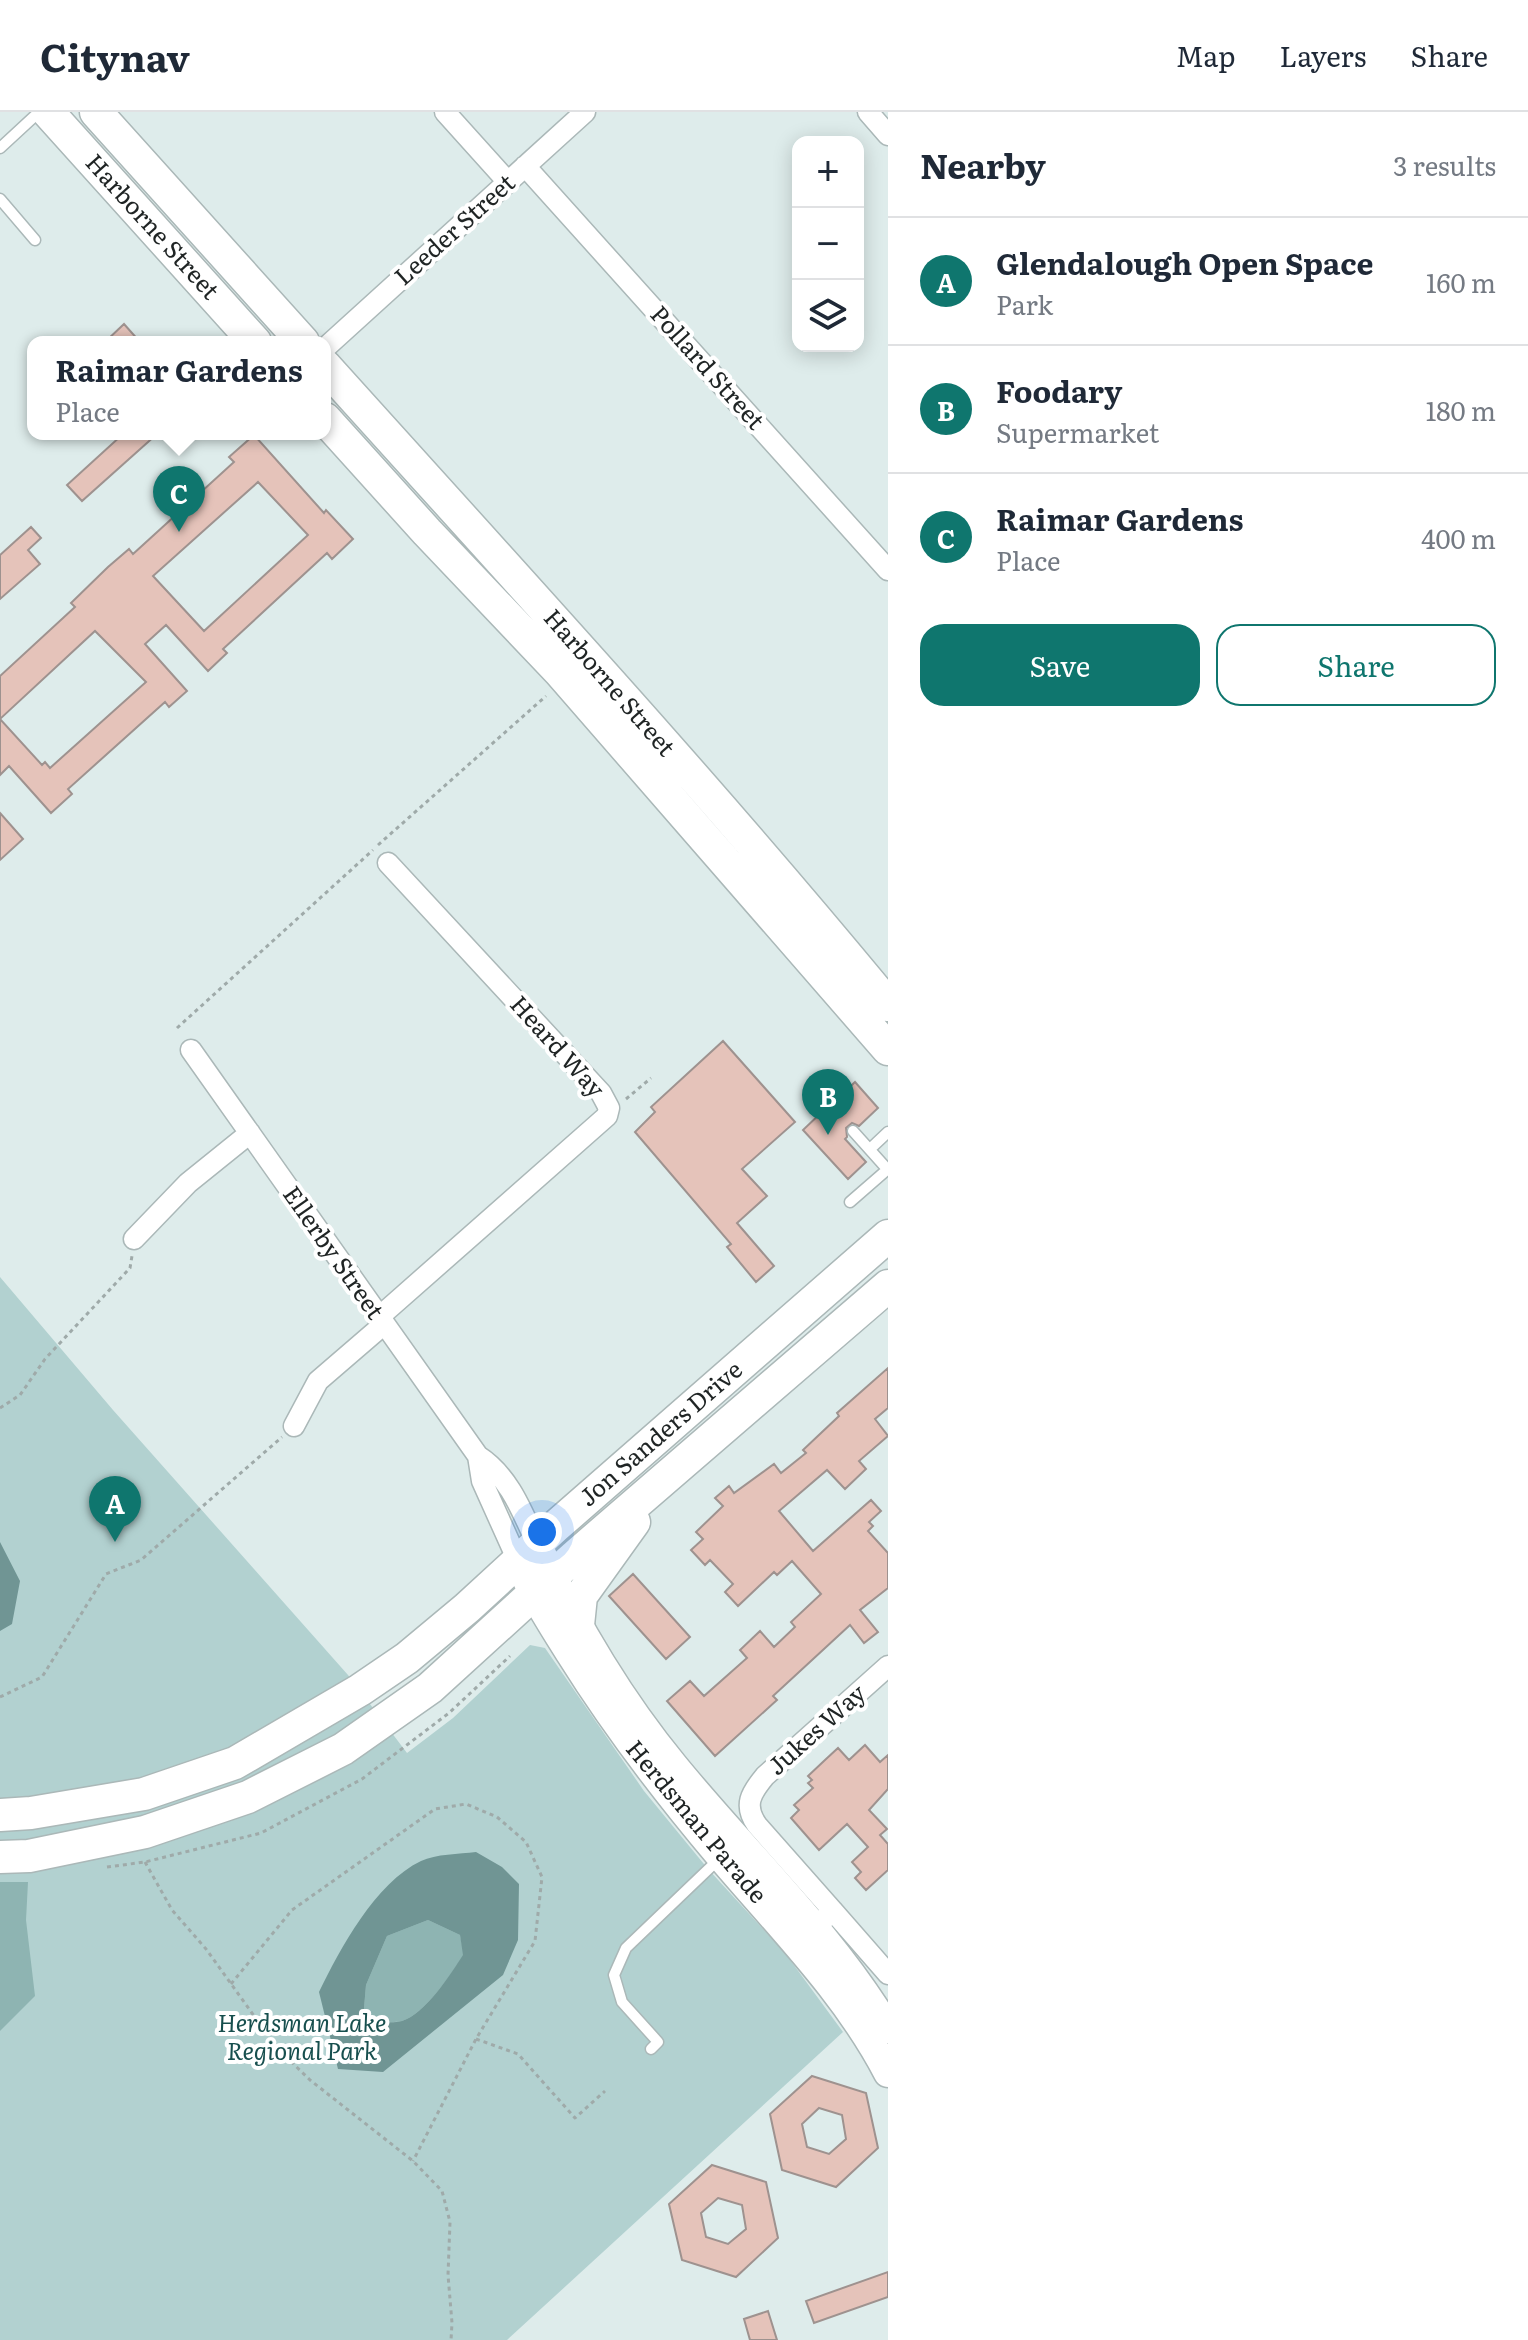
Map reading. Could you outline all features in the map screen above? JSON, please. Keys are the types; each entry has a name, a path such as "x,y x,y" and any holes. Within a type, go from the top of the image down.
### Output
{"main road":[{"name":"Harborne Street","path":"48,112 250,336"},
{"name":"Harborne Street","path":"96,112 298,336"},
{"name":"Harborne Street","path":"331,373 824,927 888,1005"},
{"name":"Harborne Street","path":"331,426 560,672 888,1049"},
{"path":"427,532 453,508"},
{"name":"Jon Sanders Drive","path":"0,1815 31,1813 144,1794 235,1763 273,1743 407,1658 888,1236"},
{"name":"Jon Sanders Drive","path":"0,1857 29,1856 145,1832 248,1797 343,1749 430,1688 669,1474 888,1286"},
{"path":"578,1625 581,1596 589,1581 669,1474"},
{"name":"Herdsman Parade","path":"527,1553 628,1743 730,1849 815,1927 855,1978 888,2029"},
{"name":"Herdsman Parade","path":"543,1586 578,1625 617,1689 730,1849"},
{"path":"273,1743 337,1740 383,1721"},
{"name":"Herdsman Parade","path":"815,1927 888,2073"}],"street":[{"path":"445,112 508,182"},
{"name":"Leeder Street","path":"331,343 585,112"},
{"path":"868,112 888,135"},
{"name":"Pollard Street","path":"525,166 888,570"},
{"name":"Heard Way","path":"294,1426 318,1381 607,1116 609,1108 601,1093 388,863"},
{"name":"Ellerby Street","path":"191,1050 478,1456 482,1481 527,1553"},
{"path":"134,1239 188,1183 250,1133"},
{"name":"Jukes Way","path":"888,1666 765,1776 755,1789 749,1814 815,1927 888,1974"}],"lane":[{"path":"0,148 39,112"},
{"path":"0,199 35,240"},
{"path":"821,1095 830,1105"},
{"path":"850,1202 888,1169 853,1131"},
{"path":"870,1149 888,1132"},
{"path":"651,2049 658,2042 622,2002 614,1975 626,1948 730,1849"}],"path":[{"path":"177,1028 551,692"},
{"path":"607,1116 651,1078"},
{"path":"0,1408 20,1395 45,1359 130,1268 134,1239"},
{"path":"0,1697 42,1677 106,1574 141,1560 294,1426"},
{"path":"231,1984 292,1910 435,1809 466,1804 497,1817 526,1842 542,1877 535,1941 476,2039 413,2161"},
{"path":"145,1862 172,1910 206,1949 277,2048 310,2080 413,2161 442,2191 450,2222 448,2275 451,2340"},
{"path":"476,2039 518,2054 575,2118 605,2091"}],"green space":[{"name":"Herdsman Lake Regional Park","path":"0,1277 113,1410 348,1675 407,1753 453,1718 530,1645 545,1648 644,1791 708,1869 785,1953 843,2032 507,2340 0,2340"}],"shaded area":[{"path":"0,1542 20,1581 12,1624 0,1631"},
{"path":"476,1852 502,1867 519,1884 518,1940 503,1975 383,2072 338,2069 319,1992 348,1937 374,1901 404,1871 427,1859","holes":["428,1920 460,1935 463,1955 419,2011 398,2022 363,2020 366,1985 387,1936"]},
{"path":"0,1882 28,1882 26,1920 35,1996 0,2031"},
{"path":"428,1920 460,1935 464,1955 436,1993 411,2017 397,2022 363,2020 366,1985 387,1936"}],"building":[{"path":"124,324 135,336 111,336"},
{"path":"116,440 150,440 82,501 67,485"},
{"path":"248,440 258,440 324,513 326,510 353,539 332,559 327,553 223,649 227,653 208,671 166,625 145,644 187,691 169,707 165,702 68,789 72,794 51,813 9,766 0,775 0,719 0,676 75,607 71,603 108,567 129,549 133,554 234,462 229,457","holes":["258,482 308,535 204,631 153,576","95,631 146,682 50,768 45,762 42,765 0,719"]},
{"path":"31,527 41,538 28,550 40,564 0,599 0,555"},
{"path":"0,813 23,839 0,860"},
{"path":"723,1041 795,1122 742,1169 767,1196 737,1223 774,1266 756,1282 727,1247 731,1244 635,1132 655,1112 651,1107"},
{"path":"855,1082 878,1108 859,1126 852,1123 846,1128 845,1139 866,1162 848,1179 803,1130 824,1110 831,1113 836,1110 836,1100"},
{"path":"888,1368 888,1408 875,1419 888,1436 859,1461 866,1469 845,1489 827,1470 779,1511 813,1551 871,1500 881,1511 869,1522 873,1526 868,1531 888,1553 888,1588 860,1610 878,1632 864,1643 850,1625 773,1696 777,1700 715,1756 667,1701 690,1681 704,1696 747,1658 740,1650 760,1631 774,1647 795,1627 791,1622 821,1594 792,1561 777,1575 774,1572 738,1606 725,1592 733,1584 710,1560 705,1565 691,1550 703,1539 696,1532 723,1506 715,1498 729,1486 734,1493 774,1464 781,1473 806,1453 803,1450 839,1416 837,1413"},
{"path":"633,1574 690,1637 666,1659 609,1596"},
{"path":"865,1745 880,1762 888,1755 888,1789 869,1810 887,1829 880,1835 888,1844 888,1870 866,1890 855,1878 861,1872 852,1862 868,1847 847,1824 819,1850 791,1818 799,1810 794,1805 813,1788 808,1783 812,1780 808,1776 838,1748 849,1760"},
{"path":"812,2076 866,2093 878,2148 836,2187 782,2170 770,2114","holes":["819,2108 842,2115 846,2139 829,2154 807,2147 802,2124"]},
{"path":"712,2165 766,2182 778,2238 736,2277 682,2260 669,2204","holes":["718,2198 742,2205 746,2229 728,2244 706,2237 701,2213"]},
{"path":"888,2272 888,2297 814,2323 806,2301"},
{"path":"768,2311 777,2340 750,2340 744,2319"}],"place":[{"name":"Raimar Gardens","path":"179,532"},
{"name":"Foodary","path":"828,1135"},
{"name":"Glendalough Open Space","path":"115,1542"}]}
